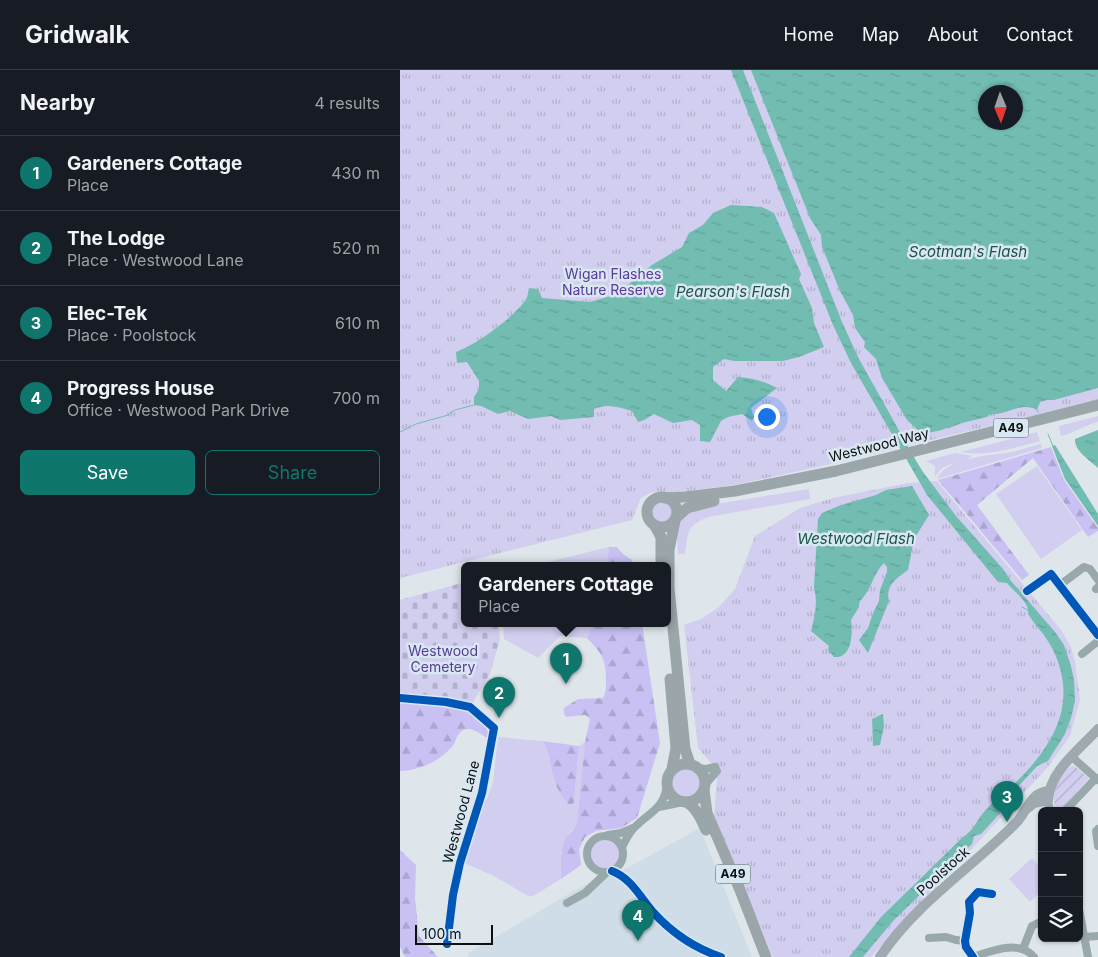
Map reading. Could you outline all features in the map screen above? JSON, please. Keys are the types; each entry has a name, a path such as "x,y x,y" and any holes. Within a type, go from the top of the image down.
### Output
{"highway":[{"name":"Westwood Way","path":"676,519 682,511 698,504 790,489 1098,405"},
{"name":"Westwood Way","path":"924,453 1038,429 1098,412"},
{"name":"Westwood Way","path":"664,498 696,496 761,486 892,461"},
{"path":"661,562 661,537 648,516 648,507 654,500 668,499 677,509 676,519"},
{"name":"A49","path":"655,526 664,527 676,519"},
{"name":"A49","path":"669,562 669,550 676,519"},
{"name":"A49","path":"671,621 685,749 694,766 702,772 707,813 766,957"},
{"path":"664,627 676,744 675,758 667,785"},
{"path":"672,769 677,766 694,766"},
{"name":"A49","path":"667,785 670,794 694,807 701,818 733,892 758,957"},
{"path":"685,802 697,798 704,787"}],"main road":[{"name":"Poolstock","path":"880,957 918,912 1015,824 1028,808 1034,803 1049,801 1054,777 1098,729"}],"street":[{"path":"1060,585 1084,567 1090,569 1098,580"},
{"path":"1027,591 1050,571 1098,635"},
{"path":"1082,654 1098,641"},
{"name":"Westwood Lane","path":"400,698 446,702 470,707 494,728 482,793 460,861 453,895 447,944"},
{"path":"1070,807 1097,779 1072,757"},
{"path":"592,884 591,866 586,854 590,843 600,836 618,834 633,828 659,807 664,799 667,785"},
{"path":"659,807 685,802"},
{"path":"622,847 633,828"},
{"path":"1098,829 1096,832 1098,846"},
{"path":"606,835 616,839 622,847 624,874 629,883"},
{"path":"568,903 584,893 592,884 622,861"},
{"path":"591,866 598,871 622,876 680,938 720,957"},
{"path":"992,894 978,892 969,902 970,913 965,940 966,947 973,957 999,949 1023,949 1034,957"},
{"path":"1023,949 1032,926 1038,923"},
{"path":"1083,931 1088,957"},
{"path":"1084,936 1098,936"},
{"path":"929,938 946,937 965,940"}],"shaded area":[{"path":"700,828 752,957 467,957 470,952 584,885 627,868"}],"green space":[{"name":"Wigan Flashes Nature Reserve","path":"400,70 1098,70 1098,400 818,467 734,485 679,492 652,492 641,498 632,520 400,578"},
{"path":"1098,416 1098,422 1061,436 1059,426"},
{"path":"1037,432 1040,441 991,453 961,452"},
{"path":"1041,444 1042,448 937,479 941,472 948,467 968,459 1011,452"},
{"path":"1051,447 1064,480 1098,528 1098,531 1088,537 1033,458 977,505 1029,575 1022,580 938,480"},
{"path":"955,453 972,456 943,468 935,477 935,466 926,461"},
{"path":"1037,466 1082,530 1041,559 996,494"},
{"path":"937,481 1061,630 1071,647 1075,661 1080,700 1070,736 1047,768 871,957 773,957 714,815 717,779 711,763 698,748 684,625 701,619 719,607 735,589 755,536 800,508 833,498 908,483"},
{"path":"809,489 810,499 708,517 701,520 689,531 685,554 678,554 677,535 682,515 698,507"},
{"path":"663,502 671,505 674,513 671,521 663,524 655,521 652,513 655,505"},
{"path":"609,547 607,562 548,562"},
{"path":"609,547 617,547 632,562 607,562"},
{"name":"Westwood Cemetery","path":"461,583 461,627 498,627 500,639 490,674 470,707 400,698 400,600"},
{"path":"503,627 591,627 587,638 560,636 538,658 504,639"},
{"path":"591,627 643,627 660,743 637,818 621,828 596,831 585,837 579,849 581,865 561,879 563,843 577,823 585,742 590,719 585,715 566,717 564,708 578,699 603,698 606,690 604,662 600,653 587,638"},
{"path":"400,703 435,704 461,709 479,720 488,731 488,739 473,730 465,729 458,735 452,747 440,758 420,767 400,771"},
{"path":"498,737 542,741 548,748 554,782 574,803 579,746 585,742 577,823 563,845 561,879 533,896 528,896 494,876 464,863 481,800 487,799 493,782"},
{"path":"542,741 579,746 574,803 569,805 557,787 549,754"},
{"path":"1073,765 1089,778 1064,807 1055,807 1056,785 1067,769"},
{"path":"686,769 696,774 701,784 696,794 686,799 676,794 671,784 676,774"},
{"path":"605,838 615,843 620,853 615,863 605,868 595,863 590,853 595,843"},
{"path":"400,850 416,865 415,898 419,936 438,957 405,957 400,947"},
{"path":"1032,858 1038,865 1038,894 1030,902 1009,879"}],"water":[{"path":"731,70 743,70 842,322 859,359 915,459 956,516 1055,632 1064,645 1074,680 1075,701 1071,718 1065,734 1048,761 1037,766 1015,790 1013,799 981,834 974,836 972,844 893,921 863,957 849,957 881,917 973,828 982,814 1000,795 1013,785 1040,755 1058,723 1063,705 1063,687 1060,668 1052,648 1029,616 1028,607 1007,583 998,582 927,495 851,363 833,325"},
{"name":"Scotman's Flash","path":"751,70 1098,70 1098,388 1040,402 1037,410 1028,407 1019,408 989,415 942,430 928,433 918,430 907,420 882,378 876,359 864,347 865,342 855,328 853,315 840,291 822,247 821,235 810,218"},
{"name":"Pearson's Flash","path":"731,205 762,207 774,213 801,274 799,279 812,308 814,323 824,347 783,361 734,361 724,359 713,367 713,380 726,391 738,377 758,380 777,388 751,408 754,417 752,421 742,414 728,417 721,421 710,442 700,441 700,425 692,420 673,423 654,414 638,422 632,411 613,406 603,406 594,409 594,417 560,420 551,416 528,419 510,411 498,414 481,406 474,405 474,397 479,389 479,381 467,362 457,363 456,352 484,337 512,315 526,300 529,288 538,289 542,298 590,302 617,294 652,265 682,247 689,233 703,225 713,213"},
{"path":"1098,430 1098,468 1083,455 1075,443 1075,439"},
{"path":"1055,445 1098,514 1098,526 1065,479 1052,446"},
{"name":"Westwood Flash","path":"912,486 929,515 914,539 908,570 890,586 889,601 868,653 859,640 868,628 879,601 880,590 887,572 887,567 884,563 859,602 859,607 851,620 852,632 848,650 840,657 834,657 828,650 829,646 811,631 816,604 814,587 818,519 822,513 841,505 876,495 886,490"},
{"path":"883,714 884,726 880,745 873,746 872,719"}],"waterway":[{"path":"400,432 416,424 474,405"},
{"path":"1048,434 1053,446"},
{"path":"1022,607 1030,611"}],"cycle path":[{"path":"1027,591 1051,574 1098,635"},
{"path":"400,698 446,702 470,707 494,728 482,793 460,863 453,895 447,944"},
{"path":"612,871 625,878 668,927 693,944 721,957"},
{"path":"973,957 966,947 965,941 970,913 969,902 978,892 992,894"}],"place":[{"name":"Gardeners Cottage","path":"566,684"},
{"name":"The Lodge","path":"499,718"},
{"name":"Elec-Tek","path":"1007,822"},
{"name":"Progress House","path":"638,941"}]}
